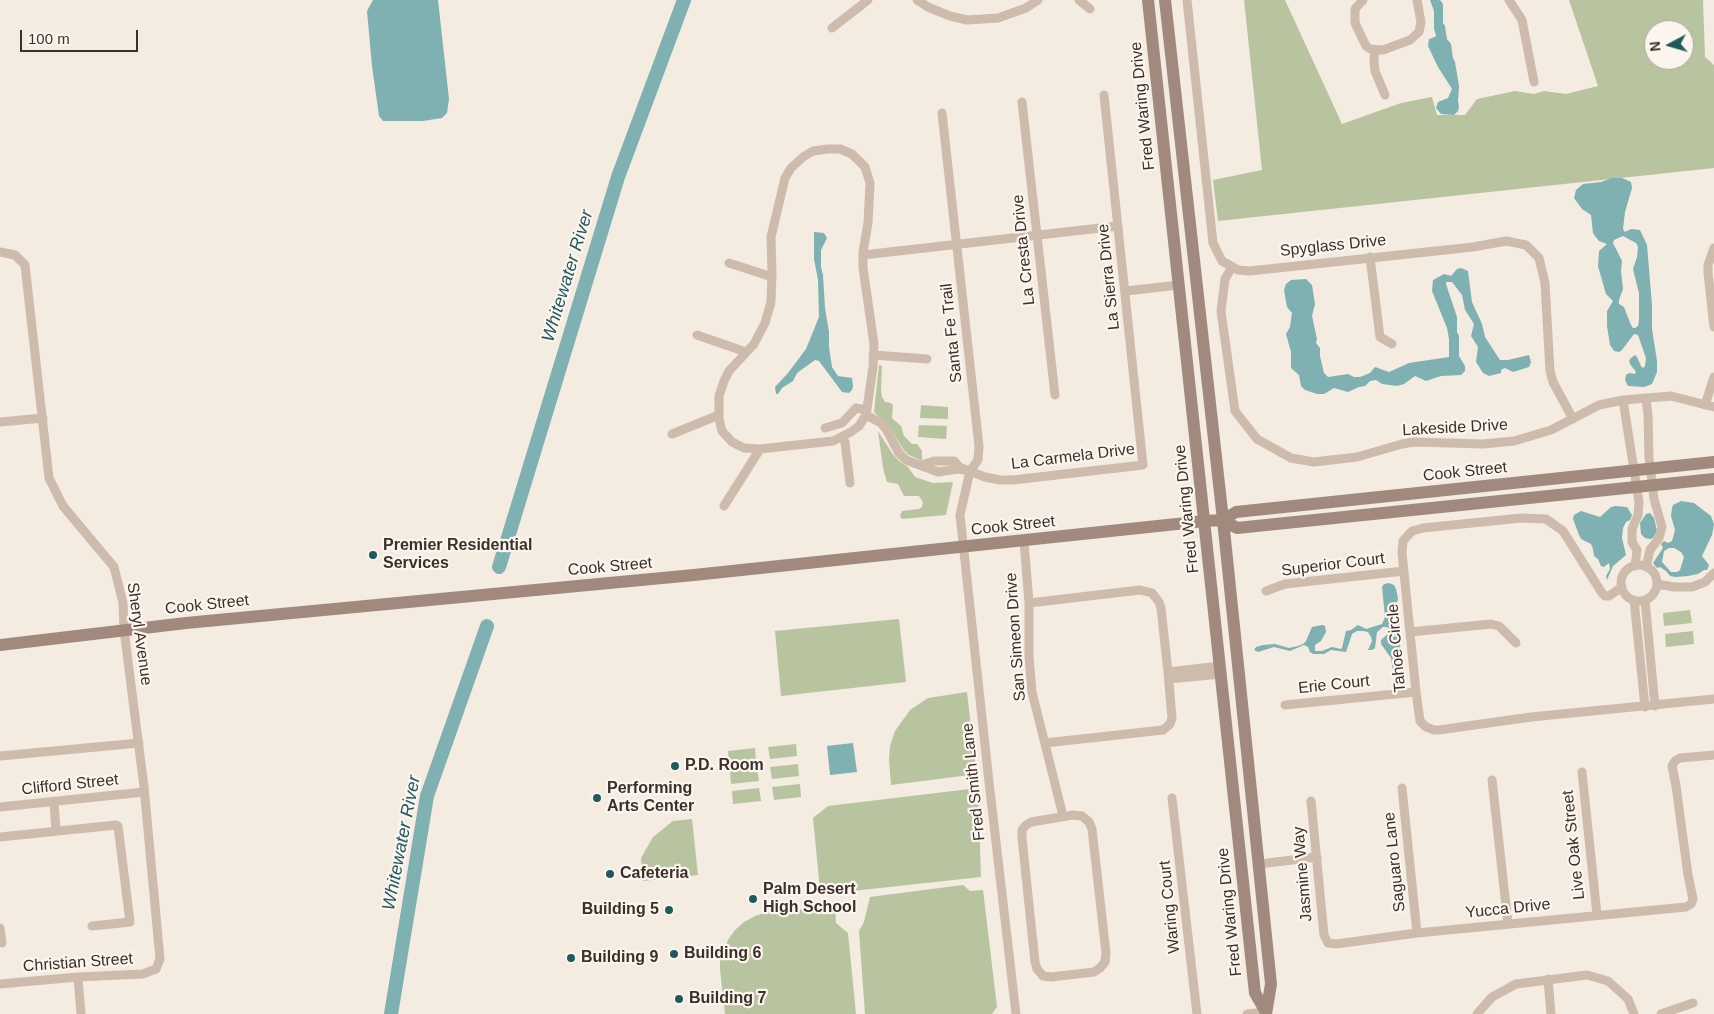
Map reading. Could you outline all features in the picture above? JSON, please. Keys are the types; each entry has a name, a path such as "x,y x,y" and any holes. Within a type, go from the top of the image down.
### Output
{"main road":[{"name":"Fred Waring Drive","path":"1148,0 1255,993 1266,1013"},
{"name":"Fred Waring Drive","path":"1165,0 1223,520 1271,984 1266,1013"},
{"path":"1179,285 1184,286 1187,291 1195,359 1210,408"},
{"name":"Cook Street","path":"0,645 124,630 1223,520 1236,512 1714,462"},
{"name":"Cook Street","path":"1223,520 1237,528 1714,479"},
{"path":"1221,670 1224,667 1228,672 1235,717 1245,743"},
{"path":"1230,765 1240,778 1249,861 1252,864 1259,864"}],"street":[{"path":"832,28 868,0"},
{"path":"917,0 950,16 967,20 998,18 1026,8 1038,0"},
{"path":"1079,0 1090,9"},
{"path":"1187,0 1213,244 1222,261 1232,267"},
{"path":"1364,0 1356,8 1355,23 1366,46 1375,50 1391,48 1410,40 1419,32 1421,22 1417,0"},
{"path":"1509,0 1522,20 1534,82"},
{"path":"1375,50 1375,71 1384,96"},
{"name":"La Sierra Drive","path":"1104,95 1143,456"},
{"name":"La Cresta Drive","path":"1022,102 1055,395"},
{"name":"Santa Fe Trail","path":"942,113 979,446 978,460 970,471 960,515 963,547"},
{"path":"840,148 852,154 867,170 870,183 863,268 874,344 867,413 859,426 833,441 760,449 744,448 732,442 722,431 719,415 719,396 729,371 754,344 765,323 771,302 772,276 771,237 785,178 791,168 813,151 840,148"},
{"path":"863,255 1118,226"},
{"name":"Spyglass Drive","path":"1232,267 1238,270 1250,271 1472,247 1506,241 1526,245 1539,258 1545,283 1550,371 1553,382 1573,419"},
{"path":"1714,248 1708,265 1708,273 1714,327"},
{"name":"Sheryl Avenue","path":"0,252 15,255 26,264 49,478 63,506 114,567 123,603 124,630 139,743 160,959 156,969"},
{"path":"1370,257 1380,337 1392,344"},
{"path":"730,263 772,276"},
{"name":"Lakeside Drive","path":"1232,267 1226,279 1221,310 1234,411 1257,439 1291,458 1314,462 1357,457 1414,442 1483,444 1514,441 1551,430 1599,405 1623,400 1671,396 1709,406"},
{"path":"1126,291 1179,285"},
{"path":"697,335 746,352"},
{"path":"873,355 927,358"},
{"path":"1709,406 1714,377"},
{"path":"1646,398 1652,485 1662,527 1659,538 1650,550 1646,567"},
{"path":"1623,400 1638,486 1638,515 1632,529 1632,542 1637,550 1635,566"},
{"path":"825,428 833,427 845,421 856,408 867,413"},
{"name":"La Carmela Drive","path":"867,413 886,428 900,454 906,460 938,472 958,469 1000,480 1013,480 1135,467 1144,465 1143,456"},
{"path":"672,434 719,415"},
{"path":"0,422 42,418"},
{"path":"842,437 845,442 850,483"},
{"path":"724,506 760,449"},
{"name":"La Carmela Drive","path":"922,465 932,462 954,461 959,466 970,471"},
{"name":"Tahoe Circle","path":"1622,587 1609,596 1605,596 1562,531 1546,519 1521,518 1416,529 1408,534 1403,541 1404,571 1420,721 1426,727 1434,730 1531,717 1714,699"},
{"name":"San Simeon Drive","path":"1024,541 1029,603 1032,692 1063,816"},
{"name":"Fred Smith Lane","path":"963,547 1016,1014"},
{"path":"1635,566 1646,567 1654,575 1657,584 1653,594 1645,600 1634,600 1625,594 1622,587 1624,574 1635,566"},
{"name":"Superior Court","path":"1266,591 1285,584 1404,571"},
{"path":"1657,584 1674,587 1692,587 1704,582 1714,573"},
{"path":"1029,603 1140,590 1152,593 1161,608 1172,718 1170,724 1163,730 1045,743"},
{"path":"1634,600 1645,707"},
{"path":"1645,600 1655,706"},
{"path":"1410,632 1491,624 1499,626 1516,643"},
{"path":"1168,676 1221,670"},
{"name":"Erie Court","path":"1285,705 1416,692"},
{"path":"0,756 139,743"},
{"name":"Yucca Drive","path":"1328,943 1336,944 1417,933 1686,907 1691,904 1693,899 1672,766 1674,761 1680,758 1714,755"},
{"name":"Live Oak Street","path":"1582,772 1597,915"},
{"path":"1492,780 1508,924"},
{"name":"Saguaro Lane","path":"1402,788 1417,933"},
{"name":"Clifford Street","path":"0,807 144,792"},
{"name":"Waring Court","path":"1172,798 1197,1014"},
{"path":"54,801 56,831"},
{"name":"Jasmine Way","path":"1311,802 1324,935 1328,943"},
{"path":"1063,816 1082,816 1089,822 1092,829 1106,953 1105,962 1094,972 1051,977 1043,976 1037,970 1035,962 1022,830 1031,822 1063,816"},
{"path":"0,838 116,825 119,827 130,922 92,926"},
{"path":"1259,864 1317,857"},
{"path":"0,928 2,943"},
{"name":"Christian Street","path":"0,984 78,977 143,974 156,969"},
{"path":"1477,1014 1492,997 1516,984 1588,975 1608,981 1628,999 1634,1014"},
{"path":"78,977 81,1014"},
{"path":"1548,979 1551,1014"},
{"path":"1661,1014 1693,1003"},
{"path":"1247,1014 1266,1013"}],"green space":[{"path":"1244,0 1285,0 1342,124 1401,103 1432,97 1437,115 1465,115 1477,99 1515,91 1534,94 1544,91 1566,94 1598,86 1569,0 1703,0 1705,57 1714,65 1714,168 1218,221 1213,180 1262,170"},
{"path":"879,365 882,366 882,397 885,402 891,403 893,406 892,418 901,426 904,436 912,444 917,444 922,451 922,461 909,455 903,449 891,429 874,412"},
{"path":"921,405 948,407 948,419 920,418"},
{"path":"919,425 947,426 946,439 918,437"},
{"path":"878,431 892,453 908,467 915,477 933,483 953,482 946,515 902,519 900,516 902,511 919,509 922,507 923,502 919,496 904,496 898,484 887,482 883,468"},
{"path":"1690,610 1692,623 1664,626 1663,613"},
{"path":"899,619 906,682 781,696 775,631"},
{"path":"1693,631 1694,644 1666,647 1665,634"},
{"path":"967,692 976,769 970,775 891,785 890,746 895,731 910,710 928,698"},
{"path":"796,744 797,756 770,759 768,747"},
{"path":"755,748 756,761 729,764 728,751"},
{"path":"798,764 799,776 772,779 770,767"},
{"path":"757,768 759,781 731,784 730,771"},
{"path":"800,784 801,797 774,800 772,787"},
{"path":"759,788 761,801 733,804 732,791"},
{"path":"978,788 981,877 825,894 820,890 813,818 828,806"},
{"path":"692,819 698,875 643,881 641,858 653,837 673,821"},
{"path":"963,885 970,891 983,890 997,1007 992,1014 865,1014 859,931 864,922 870,897"},
{"path":"835,906 836,923 848,933 856,1014 725,1014 720,959 728,940 735,930 744,922 765,913"}],"water":[{"path":"373,0 438,0 449,99 447,113 442,118 423,121 383,121 379,116 367,11"},
{"path":"1430,0 1440,0 1443,4 1443,23 1447,39 1451,44 1459,86 1459,107 1454,115 1441,114 1436,108 1438,102 1448,98 1452,89 1438,67 1428,46 1429,39 1436,35 1434,11"},
{"path":"1612,178 1622,178 1631,182 1632,188 1625,212 1623,229 1625,232 1631,229 1640,230 1647,245 1652,329 1657,372 1652,384 1644,387 1628,386 1625,380 1626,375 1629,373 1635,374 1636,372 1629,361 1635,355 1641,366 1643,368 1645,366 1646,358 1638,335 1634,334 1619,352 1614,351 1610,345 1607,311 1613,301 1606,294 1598,266 1599,251 1607,244 1599,241 1595,236 1591,215 1582,209 1574,198 1576,190 1583,184 1601,182","holes":["1623,236 1636,243 1638,247 1637,257 1633,269 1639,293 1639,320 1638,326 1633,328 1624,307 1619,304 1623,289 1622,261 1613,243 1614,240"]},
{"path":"814,232 824,233 827,238 821,250 821,267 832,367 838,376 852,378 853,386 849,393 842,392 819,361 815,360 797,373 793,381 776,394 775,387 806,349 819,317 818,280 814,259"},
{"path":"1461,268 1468,271 1472,302 1482,324 1485,337 1500,360 1529,355 1531,362 1529,367 1513,372 1505,368 1501,370 1501,373 1489,376 1483,373 1476,362 1478,347 1471,336 1474,324 1465,310 1462,295 1452,282 1446,282 1457,317 1459,356 1465,366 1465,371 1461,375 1441,376 1426,381 1415,376 1404,384 1397,386 1382,384 1376,380 1348,392 1334,388 1324,394 1305,390 1301,386 1299,375 1291,368 1291,352 1286,334 1290,327 1292,313 1287,307 1284,290 1286,284 1291,280 1306,279 1312,285 1315,304 1312,316 1317,339 1316,343 1320,348 1324,373 1328,377 1348,374 1360,377 1370,373 1375,367 1389,372 1409,363 1449,357 1447,328 1432,291 1433,280 1444,274 1451,276 1457,269"},
{"path":"1681,501 1694,503 1711,516 1714,524 1712,535 1702,556 1709,565 1707,570 1698,574 1670,576 1660,567 1657,568 1653,563 1663,548 1661,544 1664,541 1668,543 1672,541 1675,530 1671,516 1673,505","holes":["1674,548 1681,552 1684,557 1680,570 1677,572 1671,572 1662,562 1664,551"]},
{"path":"1611,507 1627,507 1632,515 1623,528 1622,538 1626,555 1613,566 1607,580 1606,576 1610,569 1609,563 1604,567 1601,566 1598,559 1594,556 1591,544 1581,539 1573,519 1574,515 1581,511 1600,517"},
{"path":"1650,513 1654,518 1657,531 1653,538 1650,539 1645,538 1641,534 1640,523 1646,514"},
{"path":"1384,584 1394,585 1398,598 1396,608 1400,620 1401,663 1406,676 1403,682 1394,678 1391,658 1381,644 1381,640 1391,631 1387,627 1383,627 1377,632 1375,648 1372,650 1368,650 1372,641 1368,632 1357,631 1352,634 1346,652 1331,650 1324,654 1313,654 1304,645 1290,651 1274,647 1258,652 1254,650 1256,647 1263,645 1275,644 1289,648 1298,646 1306,641 1312,627 1322,625 1325,626 1326,632 1321,641 1315,645 1315,651 1322,651 1332,647 1341,649 1346,631 1358,625 1366,629 1382,624 1385,617 1382,587"},
{"path":"853,743 857,772 830,775 827,746"}],"waterway":[{"name":"Whitewater River","path":"499,567 618,177 684,0"},
{"name":"Whitewater River","path":"391,1014 427,796 487,626"}],"place":[{"name":"Premier Residential Services","path":"373,555"},
{"name":"P.D. Room","path":"675,766"},
{"name":"Performing Arts Center","path":"597,798"},
{"name":"Cafeteria","path":"610,874"},
{"name":"Palm Desert High School","path":"753,899"},
{"name":"Building 5","path":"669,910"},
{"name":"Building 6","path":"674,954"},
{"name":"Building 9","path":"571,958"},
{"name":"Building 7","path":"679,999"}]}
